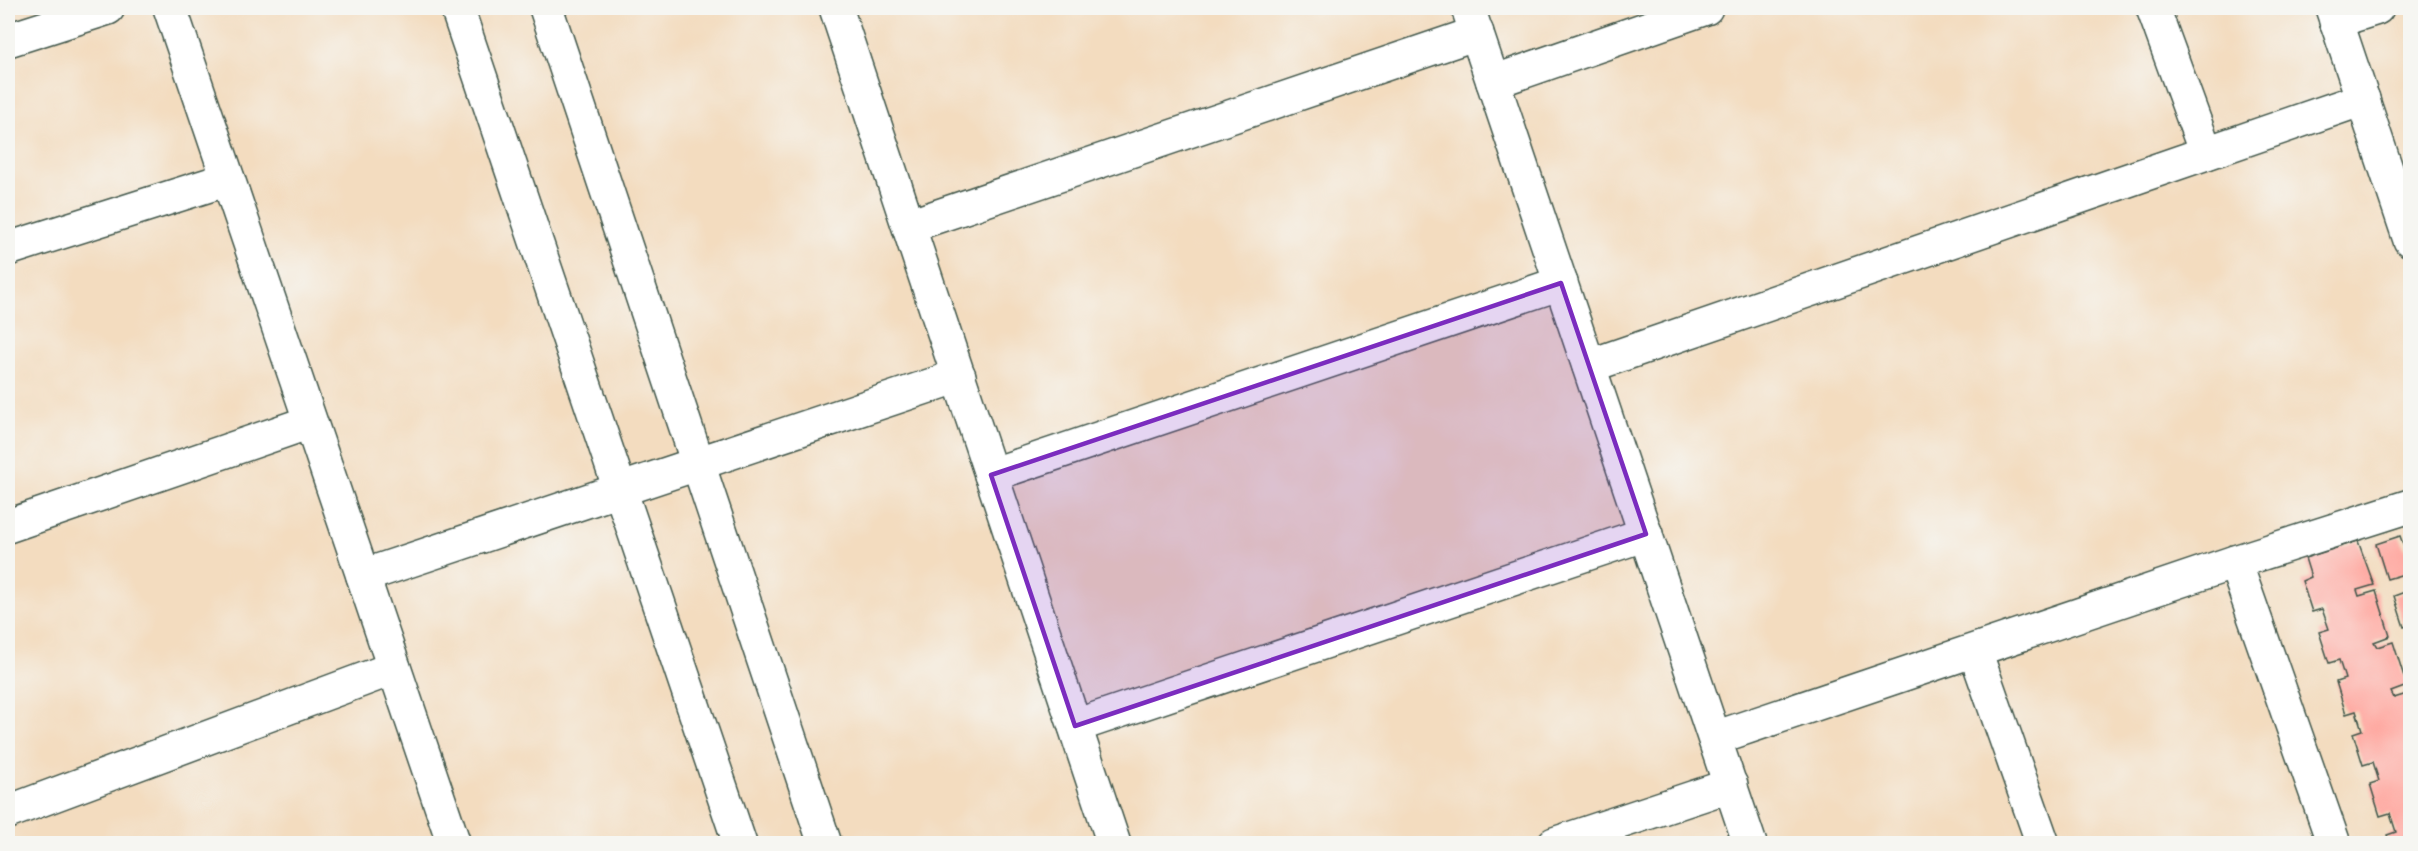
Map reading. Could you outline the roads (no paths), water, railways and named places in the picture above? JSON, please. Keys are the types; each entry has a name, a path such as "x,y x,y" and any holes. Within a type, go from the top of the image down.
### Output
{"street":[{"path":"8,40 108,8"},
{"path":"170,8 454,843"},
{"path":"457,8 740,843"},
{"path":"546,8 825,843"},
{"path":"836,8 1114,843"},
{"path":"1493,82 1706,8"},
{"path":"2153,8 2206,153"},
{"path":"2377,8 2334,14 2410,240"},
{"path":"909,226 1473,20 1750,843"},
{"path":"1589,366 2363,99"},
{"path":"8,249 228,179"},
{"path":"991,475 1561,283"},
{"path":"363,576 959,375"},
{"path":"8,525 310,422"},
{"path":"1714,738 2235,562 2410,506"},
{"path":"1075,726 1646,534"},
{"path":"2235,562 2334,843"},
{"path":"1975,651 2043,843"},
{"path":"8,812 394,669"},
{"path":"1554,843 1731,785"}]}
